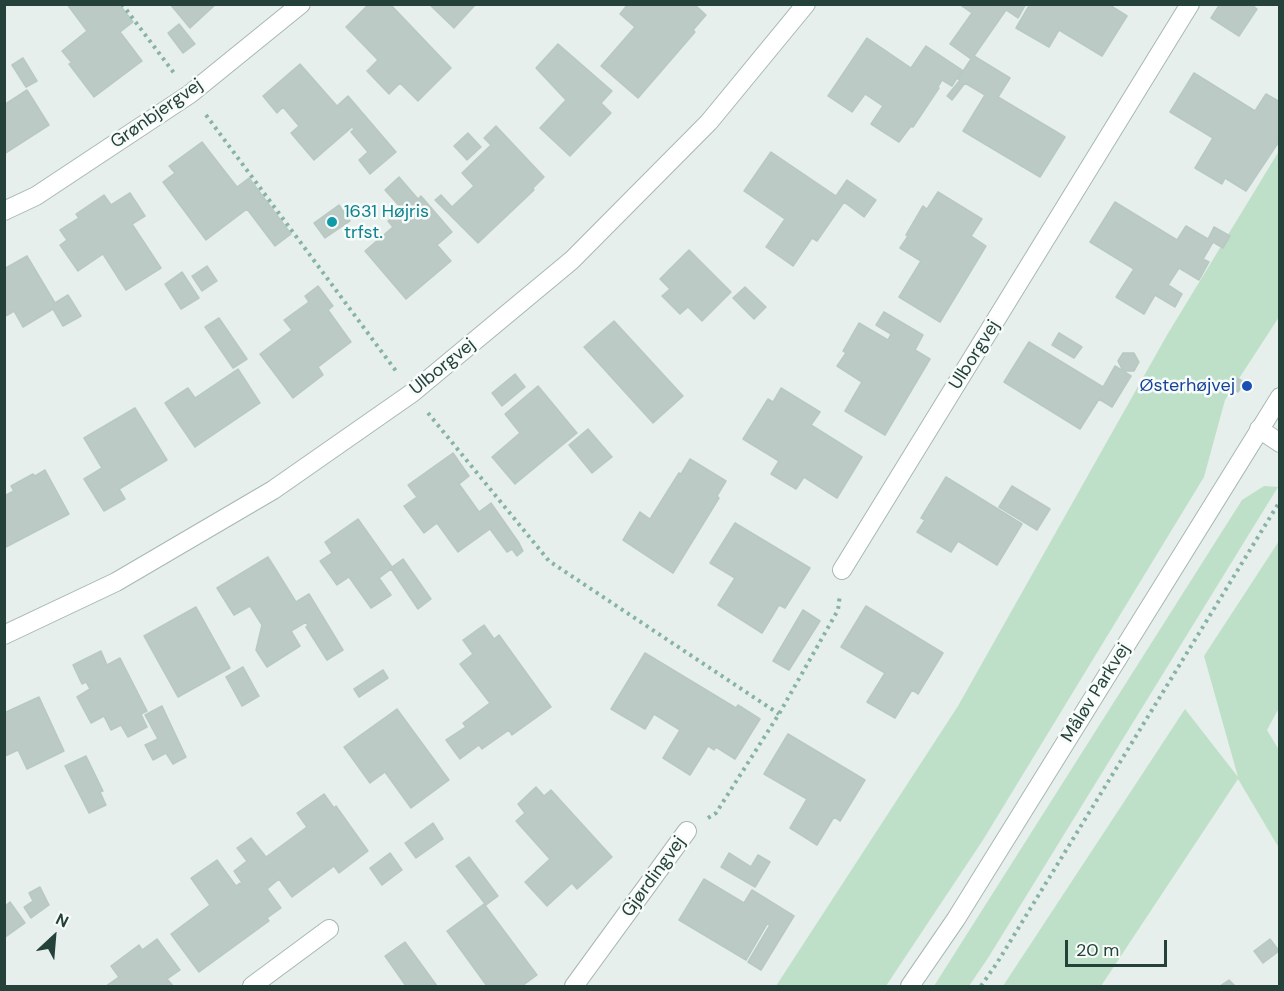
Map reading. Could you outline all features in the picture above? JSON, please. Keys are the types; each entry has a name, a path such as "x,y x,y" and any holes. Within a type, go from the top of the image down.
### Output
{"street":[{"name":"Grønbjergvej","path":"4,211 36,196 190,94 301,4"},
{"name":"Ulborgvej","path":"4,634 116,582 273,490 412,393 572,260 710,122 806,4"},
{"name":"Ulborgvej","path":"842,570 1190,4"},
{"name":"Måløv Parkvej","path":"910,987 962,909 1280,397"},
{"path":"1259,429 1280,443"},
{"name":"Gjørdingvej","path":"574,987 687,831"},
{"path":"252,987 329,929"}],"path":[{"path":"981,987 1280,501"},
{"name":"Gjørdingvej","path":"687,831 716,813 779,714 838,610 842,570"}],"green space":[{"path":"1279,151 1279,317 1225,400 1204,477 983,840 886,986 776,986 958,706 1167,335"},
{"path":"1264,486 1278,487 988,958 969,986 934,986 1242,500"},
{"path":"1279,541 1279,708 1267,730 1279,750 1279,848 1238,779 1101,986 1003,986 1185,709 1238,777 1204,656"}],"building":[{"path":"67,4 119,4 133,22 120,32 142,61 94,97 62,51 87,31"},
{"path":"170,4 216,4 190,28"},
{"path":"369,4 390,4 451,68 418,101 400,83 389,94 367,71 378,60 346,27"},
{"path":"429,4 474,4 475,5 454,28"},
{"path":"628,4 694,4 706,15 693,30 695,32 638,98 601,66 635,27 620,14"},
{"path":"959,4 1026,4 1018,18 1006,10 974,56 1010,78 998,97 1065,137 1040,177 963,131 985,95 965,83 952,100 947,96 960,80 958,79 971,59 950,44 972,13"},
{"path":"1030,4 1108,4 1127,16 1102,56 1059,30 1049,47 1016,28"},
{"path":"1220,4 1251,4 1257,9 1239,36 1211,18"},
{"path":"179,24 195,44 183,53 168,33"},
{"path":"867,38 911,68 926,46 962,70 952,86 942,80 913,127 911,126 899,142 871,124 883,106 865,94 852,112 828,96"},
{"path":"558,44 612,91 601,103 611,113 570,156 540,128 566,100 536,68"},
{"path":"23,58 37,81 26,87 12,65"},
{"path":"300,64 337,106 348,96 396,152 370,174 359,160 368,152 351,132 354,129 352,127 314,160 291,133 299,126 283,107 277,113 263,96"},
{"path":"1194,73 1255,111 1266,94 1280,102 1280,140 1246,191 1225,178 1222,184 1195,168 1213,138 1170,112"},
{"path":"27,90 49,125 4,154 4,105"},
{"path":"496,126 544,177 533,188 534,190 478,243 435,200 441,195 452,207 474,186 462,173 491,145 484,138"},
{"path":"468,133 481,147 467,160 454,146"},
{"path":"202,142 237,187 249,178 291,234 275,246 247,209 206,240 163,182 175,173 169,166"},
{"path":"771,152 836,196 847,180 876,200 864,217 844,202 817,241 812,238 793,266 766,247 785,219 744,191"},
{"path":"399,177 418,199 421,196 452,232 437,245 451,261 406,299 365,251 393,227 388,221 402,209 385,190"},
{"path":"938,192 982,219 971,236 986,246 940,322 899,297 921,261 900,248 923,206 927,209"},
{"path":"130,193 145,216 132,224 161,268 126,290 103,254 78,271 60,245 67,240 60,230 79,218 76,214 104,195 111,205"},
{"path":"1115,202 1177,240 1186,226 1208,239 1214,227 1230,236 1223,248 1213,242 1203,259 1209,262 1199,280 1179,268 1168,285 1182,294 1175,307 1155,295 1144,314 1116,297 1134,269 1090,242"},
{"name":"1631 Højris trfst.","path":"339,205 350,221 325,238 314,223"},
{"path":"689,250 731,292 702,321 688,307 680,314 662,296 670,289 660,279"},
{"path":"27,256 55,303 68,295 81,316 63,326 53,309 23,327 14,311 4,317 4,269"},
{"path":"207,266 217,281 202,291 192,276"},
{"path":"182,272 199,298 181,309 165,284"},
{"path":"318,286 333,306 328,310 351,342 318,367 323,375 293,398 260,354 292,330 284,320 309,302 305,296"},
{"path":"745,287 766,307 754,319 733,298"},
{"path":"884,312 923,335 915,350 930,359 885,435 845,411 862,382 837,366 846,353 843,351 859,323 888,340 891,334 876,325"},
{"path":"219,318 247,359 233,368 205,327"},
{"path":"614,321 683,396 653,423 584,347"},
{"path":"1059,333 1082,347 1074,358 1052,345"},
{"path":"1029,342 1103,387 1115,366 1131,376 1112,407 1099,399 1080,429 1004,382"},
{"path":"1123,353 1134,353 1139,362 1134,371 1123,371 1118,361"},
{"path":"238,369 260,403 195,447 165,403 188,388 195,398"},
{"path":"515,374 525,387 502,406 492,393"},
{"path":"1237,378 1244,382 1238,392 1231,388"},
{"path":"538,386 577,433 515,484 492,457 520,433 505,414"},
{"path":"781,388 820,412 811,425 862,457 837,498 804,477 796,489 771,474 779,461 743,439 768,399 773,402"},
{"path":"135,408 167,460 119,489 125,499 104,511 84,479 102,468 84,438"},
{"path":"588,429 612,457 592,473 569,445"},
{"path":"453,453 469,476 459,484 479,512 491,503 523,551 517,556 512,549 507,552 490,529 458,552 437,523 424,533 404,506 417,497 408,485"},
{"path":"690,459 726,481 717,496 719,498 673,573 623,540 640,512 650,519"},
{"path":"45,470 69,514 4,548 4,496 14,491 11,486"},
{"path":"946,477 1022,524 997,565 958,541 951,552 917,532 925,520 921,518"},
{"path":"1012,486 1050,509 1037,530 999,507"},
{"path":"358,519 392,567 403,559 431,599 418,609 391,569 379,578 391,595 371,608 349,577 337,585 320,561 332,553 325,542"},
{"path":"735,523 810,568 785,608 779,605 762,633 718,605 735,578 710,563"},
{"path":"268,557 296,602 309,594 343,650 327,660 306,627 308,626 306,622 291,631 300,646 267,667 256,650 262,625 250,606 234,615 217,588"},
{"path":"866,606 943,653 918,694 912,690 895,718 867,702 885,673 841,647"},
{"path":"196,607 230,668 178,697 144,636"},
{"path":"803,610 820,621 789,670 773,661"},
{"path":"484,625 494,639 499,635 551,707 512,735 509,730 482,749 479,745 460,759 446,740 466,727 463,723 490,703 460,664 473,654 463,640"},
{"path":"101,651 107,665 120,658 147,711 141,714 147,727 128,737 121,725 111,730 104,716 91,723 77,697 90,689 86,682 82,684 73,665"},
{"path":"645,653 736,708 738,705 760,719 735,759 716,747 714,750 708,746 690,775 663,758 680,730 654,714 645,729 611,709"},
{"path":"243,667 259,696 242,706 226,677"},
{"path":"383,670 388,678 359,697 354,689"},
{"path":"39,697 64,751 27,769 18,750 5,756 4,754 4,713"},
{"path":"162,706 186,757 173,764 166,753 153,760 145,745 158,739 145,715"},
{"path":"397,709 449,780 411,808 385,772 370,783 344,747"},
{"path":"788,734 865,780 840,821 834,817 817,845 790,828 807,799 764,774"},
{"path":"86,756 103,791 100,792 106,805 89,813 65,766"},
{"path":"536,787 544,796 551,790 612,857 577,889 572,883 547,906 525,882 550,859 516,821 525,813 518,804"},
{"path":"324,794 334,808 336,806 368,851 339,873 334,866 292,897 279,879 267,889 281,908 267,918 269,921 199,972 171,934 210,905 191,878 217,860 236,886 240,883 242,885 234,871 247,861 237,848 251,838 266,857 307,827 297,813"},
{"path":"433,823 443,839 416,858 405,843"},
{"path":"390,853 402,870 382,885 370,868"},
{"path":"729,853 751,867 758,855 770,862 755,887 721,867"},
{"path":"469,857 498,896 486,905 456,866"},
{"path":"704,879 744,903 752,890 794,916 761,970 748,962 770,925 767,924 746,960 679,920"},
{"path":"40,887 49,905 31,918 24,907 33,901 29,893"},
{"path":"10,902 25,923 4,938 4,907"},
{"path":"484,904 537,975 522,986 487,986 447,931"},
{"path":"157,939 180,970 167,979 173,986 106,986 119,977 111,966 139,945 142,950"},
{"path":"1270,939 1279,951 1263,963 1254,951"},
{"path":"405,942 437,986 406,986 385,956"},
{"path":"1229,980 1235,986 1220,986"}],"place":[{"name":"1631 Højris trfst.","path":"332,222"},
{"name":"Østerhøjvej","path":"1247,386"}]}
